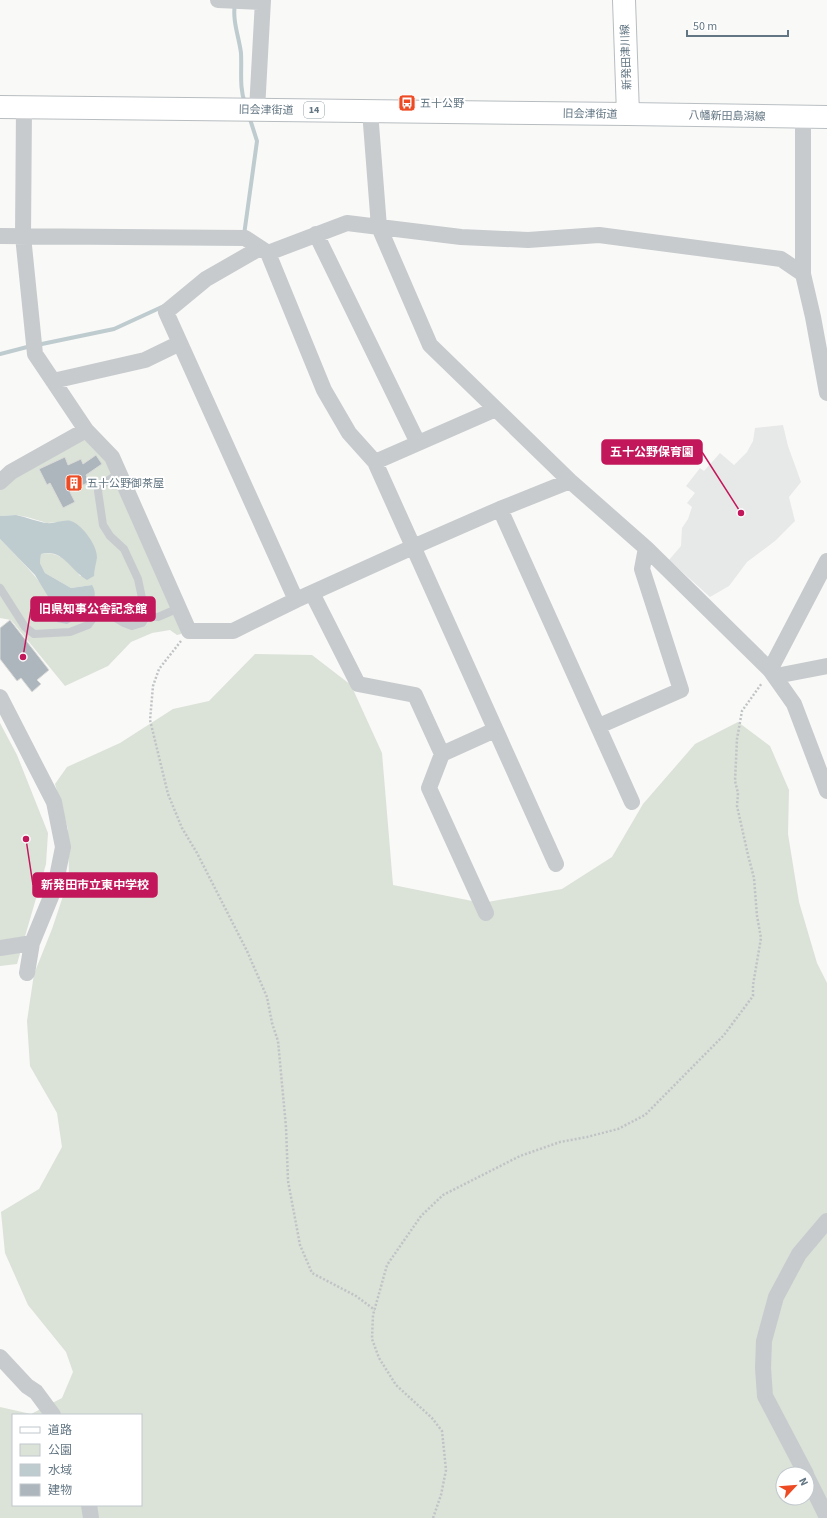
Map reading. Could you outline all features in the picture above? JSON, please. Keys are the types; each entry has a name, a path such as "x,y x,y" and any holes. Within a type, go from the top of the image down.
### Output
{"main road":[{"name":"新発田津川線","path":"624,0 628,114"},
{"name":"旧会津街道","path":"0,107 628,114"},
{"name":"八幡新田島潟線","path":"628,114 827,117"}],"street":[{"path":"218,0 263,1 257,110"},
{"path":"24,107 23,236 35,354 86,430 112,457 189,631 233,631 296,600 413,547 500,509 570,481"},
{"path":"370,111 379,227 430,345 570,481 646,548 773,673 794,704 827,790"},
{"path":"803,117 803,274 820,315 827,393"},
{"path":"296,600 166,312 206,279 264,251 348,223 461,237 528,240 599,235 781,259 803,274"},
{"path":"316,234 418,443"},
{"path":"0,236 245,238 264,251 324,390 348,433 375,462 556,864"},
{"path":"53,381 145,360 180,343"},
{"path":"375,462 496,409"},
{"path":"0,482 11,472 86,430"},
{"path":"500,509 632,802"},
{"path":"599,726 681,690 642,568 646,548"},
{"path":"773,673 827,561"},
{"path":"312,593 358,684 415,695 442,754"},
{"path":"773,673 827,666"},
{"path":"0,697 54,802 63,847 55,887 32,943 27,973"},
{"path":"486,913 429,788 442,754 495,730"},
{"path":"0,948 32,943"},
{"path":"802,1466 765,1396 762,1368 764,1341 776,1297 799,1254 827,1222"},
{"path":"0,1357 27,1386 36,1392 52,1414"},
{"path":"815,1493 827,1517"},
{"path":"89,1506 92,1518"}],"lane":[{"path":"0,588 25,627 34,634 70,632 88,625 98,612 102,610 124,624 132,626 142,623 146,617 138,580 124,549 110,536 103,524 98,491 100,486 119,473"},
{"path":"146,617 158,617 178,608"}],"path":[{"path":"189,631 159,669 153,686 150,720 168,794 182,828 197,853 247,951 267,997 272,1023 278,1041 286,1127 288,1181 300,1245 312,1273 356,1296 375,1310"},
{"path":"433,1518 441,1495 446,1470 442,1431 432,1418 396,1385 379,1358 372,1339 373,1315 388,1265 420,1216 443,1195 520,1156 560,1142 587,1138 618,1129 645,1115 724,1035 753,996 753,985 761,938 757,916 754,878 737,806 738,793 735,781 737,739 742,711 773,673"}],"shaded area":[{"path":"783,425 788,446 801,482 789,497 795,521 775,541 747,562 729,586 710,597 669,560 681,546 682,528 688,519 692,507 687,503 695,493 686,486 700,468 704,471 720,453 734,465 747,452 753,441 755,428"}],"green space":[{"path":"84,438 108,463 181,627 181,634 177,635 170,630 152,633 131,642 108,666 65,686 11,620 0,618 0,539 45,589 55,607 57,622 92,585 71,588 45,573 40,563 41,554 53,554 64,559 80,576 94,576 94,568 97,557 71,521 47,523 16,515 0,516 0,489 15,476"},
{"path":"255,654 312,655 351,685 382,753 393,885 482,903 562,889 612,857 643,804 695,744 738,722 770,746 789,790 788,834 799,902 817,963 827,983 827,1518 0,1518 0,1407 31,1414 62,1398 73,1372 66,1352 28,1305 5,1253 1,1212 39,1189 62,1147 57,1113 30,1066 27,1021 34,974 52,929 69,878 68,829 55,784 67,767 120,743 173,709 209,701"},
{"path":"0,723 17,755 48,833 46,864 17,964 0,966"}],"water":[{"path":"16,515 47,523 71,521 76,523 89,537 97,553 97,558 94,576 87,580 66,561 55,554 41,554 40,563 45,573 71,588 92,585 95,595 89,612 67,624 57,622 55,608 35,575 0,539 0,516"}],"building":[{"name":"五十公野御茶屋","path":"96,455 102,464 86,475 89,482 70,492 75,502 63,508 50,483 47,485 39,469 65,457 68,465 81,459 83,464"},
{"path":"10,620 49,670 37,680 41,684 32,692 21,678 17,681 0,659 0,628"}],"waterway":[{"path":"235,4 234,16 241,53 241,85 245,103"},
{"path":"244,235 257,141 249,116"},
{"path":"37,345 114,329 164,306"},
{"path":"0,354 31,346"}],"place":[{"name":"五十公野","path":"407,103"},
{"name":"五十公野御茶屋","path":"74,483"},
{"name":"五十公野保育園","path":"741,513"},
{"name":"旧県知事公舎記念館","path":"23,657"},
{"name":"新発田市立東中学校","path":"26,839"}]}
